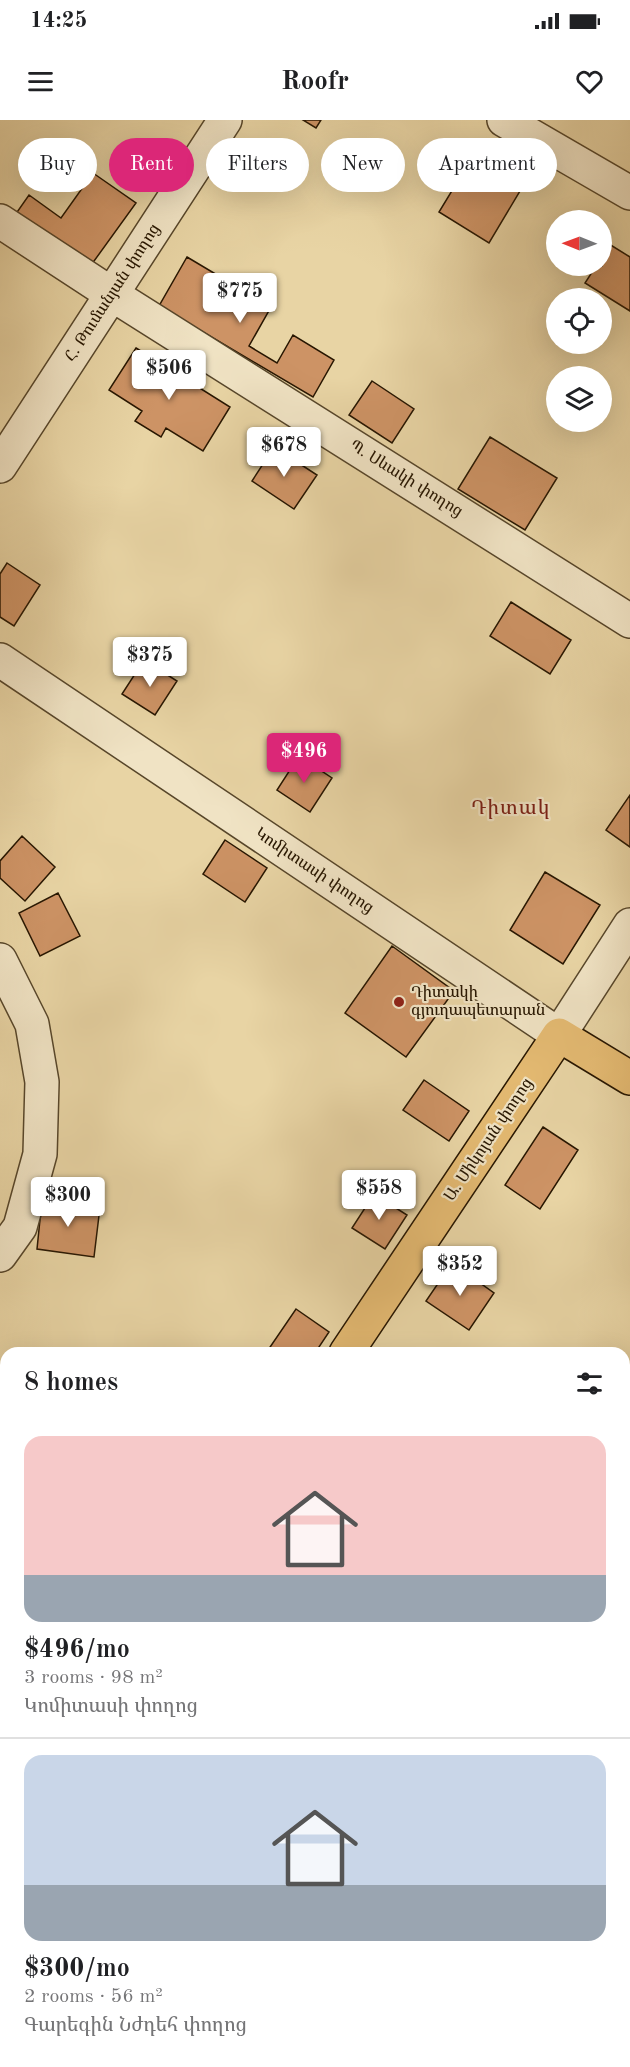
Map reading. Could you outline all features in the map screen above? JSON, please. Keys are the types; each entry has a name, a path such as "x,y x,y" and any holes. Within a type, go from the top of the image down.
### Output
{"main road":[{"name":"Կոմիտասի փողոց","path":"559,1035 630,1078"},
{"name":"Ա. Միկոյան փողոց","path":"350,1347 559,1035"}],"street":[{"name":"Հ. Թումանյան փողոց","path":"0,466 225,120"},
{"path":"504,120 630,193"},
{"name":"Պ. Սևակի փողոց","path":"0,221 112,295 630,621"},
{"name":"Կոմիտասի փողոց","path":"0,660 559,1035"},
{"name":"Ա. Միկոյան փողոց","path":"559,1035 630,925"},
{"path":"0,960 32,1024 42,1082 40,1154 20,1227 0,1256"}],"building":[{"path":"303,120 321,120 316,128"},
{"path":"97,176 109,184 109,192 120,192 136,203 89,268 15,215 29,195 61,218 79,192 97,192"},
{"path":"451,192 519,192 489,243 439,212"},
{"path":"612,246 630,257 630,311 612,300 612,288 593,288 585,283 590,276 612,276"},
{"path":"187,257 271,307 249,346 277,363 293,335 334,360 313,397 159,306"},
{"path":"136,348 230,407 203,451 166,428 161,437 135,421 142,411 109,390"},
{"path":"372,381 414,409 392,443 349,415"},
{"path":"490,437 557,478 525,530 458,489"},
{"path":"274,447 317,475 294,509 252,481"},
{"path":"7,563 40,585 14,626 0,617 0,574"},
{"path":"511,602 571,640 550,674 490,636"},
{"path":"144,660 177,681 155,715 122,694"},
{"path":"299,756 332,778 310,812 277,790"},
{"path":"630,795 630,847 606,830"},
{"path":"22,836 55,867 25,901 0,878 0,861"},
{"path":"225,840 267,868 245,902 203,874"},
{"path":"545,872 600,905 563,964 510,930"},
{"path":"58,893 80,936 40,956 19,913"},
{"path":"392,946 454,991 406,1057 345,1013"},
{"path":"424,1080 469,1111 449,1141 403,1110"},
{"path":"543,1127 578,1150 540,1209 505,1185"},
{"path":"374,1194 407,1215 385,1249 352,1228"},
{"path":"42,1200 100,1207 94,1257 37,1249"},
{"path":"452,1263 494,1293 469,1330 426,1301"},
{"path":"296,1309 329,1332 319,1347 270,1347"}],"place":[{"name":"Դիտակի գյուղապետարան","path":"399,1002"}],"district":[{"name":"Դիտակ","path":"511,809"}]}
